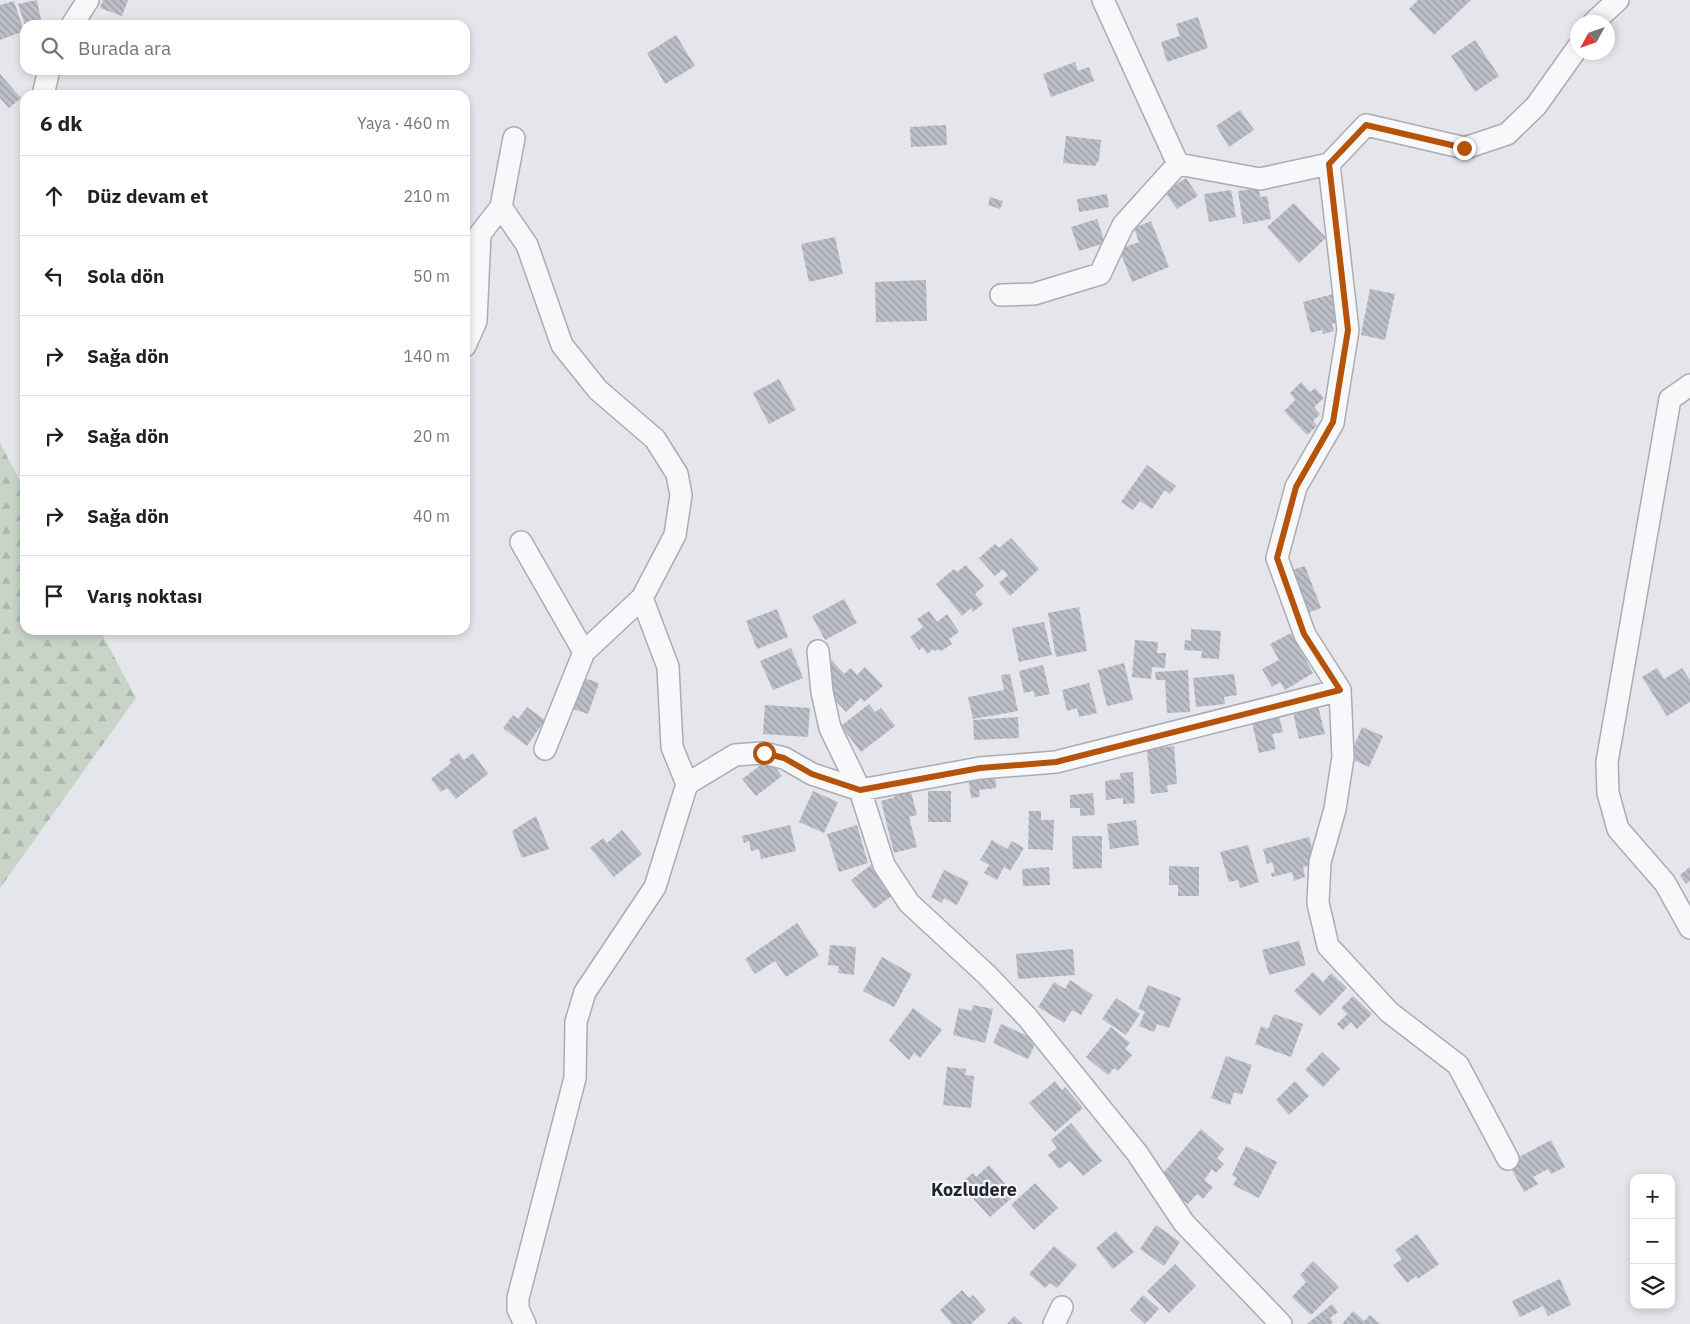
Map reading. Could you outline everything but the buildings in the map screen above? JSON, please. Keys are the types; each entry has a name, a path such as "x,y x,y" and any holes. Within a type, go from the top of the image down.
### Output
{"street":[{"path":"75,20 88,0"},
{"path":"1103,0 1178,164"},
{"path":"1602,15 1618,0"},
{"path":"1178,164 1260,179 1329,164 1366,125 1464,148 1507,134 1536,106 1570,58"},
{"path":"44,90 48,75"},
{"path":"470,335 476,321 480,234 501,207 514,138"},
{"path":"1001,294 1034,294 1100,274 1123,225 1178,164"},
{"path":"1329,164 1348,330 1333,422 1296,487 1277,558 1304,634 1340,690 1343,757 1335,809 1320,862 1318,903 1328,946 1390,1012 1458,1066 1508,1159"},
{"path":"501,207 527,245 562,346 598,390 655,439 677,474 681,496 675,535 642,598 584,652 545,749"},
{"path":"1690,385 1670,399 1606,762 1608,793 1618,829 1666,883 1690,928"},
{"path":"521,542 584,652"},
{"path":"525,1324 518,1309 518,1298 575,1078 576,1022 583,1000 599,970 655,887 686,784 672,747 668,667 642,598"},
{"path":"818,651 822,692 830,728 860,790 884,865 908,903 986,975 1027,1017 1137,1154 1184,1223 1281,1324"},
{"path":"686,784 735,755 764,753 784,758 812,774 860,790 980,768 1056,762 1340,690"}],"green space":[{"path":"0,443 20,481 20,635 103,635 136,698 0,888"}],"district":[{"name":"Kozludere","path":"974,1190"}],"route":[{"path":"764,753 784,758 812,774 860,790 980,768 1056,762 1340,690 1304,634 1277,558 1296,487 1333,422 1348,330 1329,164 1366,125 1464,148"}]}
